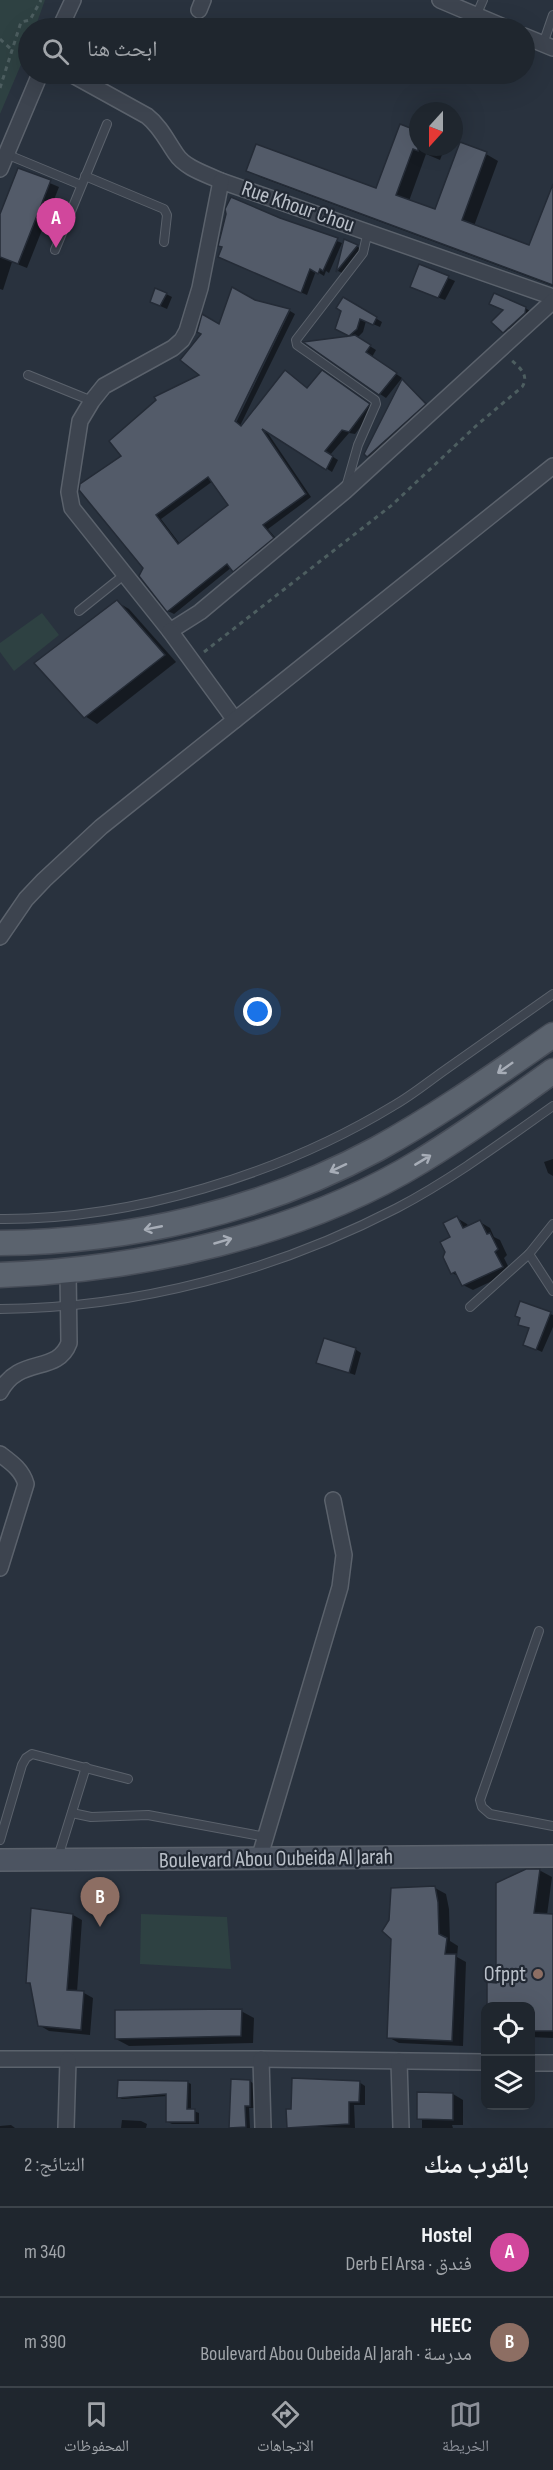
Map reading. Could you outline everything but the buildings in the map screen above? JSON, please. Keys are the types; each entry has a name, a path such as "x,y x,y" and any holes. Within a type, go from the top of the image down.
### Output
{"main road":[{"path":"0,1244 72,1240 159,1227 214,1214 293,1188 348,1164 432,1117 553,1035"},
{"path":"0,1275 68,1271 129,1263 192,1250 303,1217 420,1162 553,1071"}],"street":[{"path":"65,18 73,0"},
{"path":"442,0 481,18"},
{"path":"0,170 36,84"},
{"name":"Rue Khour Chou","path":"89,84 147,116 182,160 221,181 368,231 553,299"},
{"path":"221,181 200,288 182,340 173,348 104,386 92,401 80,421 69,502 170,631 235,720"},
{"path":"170,631 200,612 345,491 553,299"},
{"path":"0,938 26,899 101,827 553,466"},
{"path":"0,1392 14,1373 24,1368 57,1360 64,1353 69,1343 68,1271"},
{"path":"0,1454 17,1467 26,1484 0,1568"},
{"path":"260,1859 340,1587 344,1555 333,1500"},
{"name":"Boulevard Abou Oubeida Al Jarah","path":"0,1860 553,1856"},
{"path":"0,2059 481,2062"},
{"path":"261,2059 263,2128"},
{"path":"66,2128 68,2060"},
{"path":"399,2061 401,2128"},
{"path":"535,2063 553,2063"}],"lane":[{"path":"476,16 483,0"},
{"path":"548,46 553,15"},
{"path":"55,250 107,124"},
{"path":"6,154 81,184"},
{"path":"85,176 164,209 167,215 164,242"},
{"path":"345,491 358,445 376,404 375,400 297,345 296,340 363,253 368,231"},
{"path":"28,375 92,401"},
{"path":"79,611 124,575"},
{"path":"0,1219 84,1214 118,1209 220,1184 288,1159 345,1133 394,1106 553,994"},
{"path":"0,1309 68,1304 160,1291 231,1276 341,1235 398,1207 477,1160 553,1106"},
{"path":"470,1307 529,1254 553,1224"},
{"path":"529,1254 553,1291"},
{"path":"539,1630 480,1800 482,1807 490,1814 553,1826"},
{"path":"0,1840 26,1758 32,1754 128,1779"},
{"path":"57,1861 86,1767"},
{"path":"72,1814 91,1817 148,1815 266,1836"}],"path":[{"path":"31,18 41,0"},
{"path":"0,88 18,31"},
{"path":"0,39 12,50"},
{"path":"192,660 392,505 477,425 522,387 526,380 524,373 500,350"}],"shaded area":[{"path":"0,0 45,0 39,18 18,18 18,72 0,114"},
{"path":"42,613 59,635 14,671 0,652 0,643"},
{"path":"141,1914 227,1917 231,1969 140,1964"}],"place":[{"name":"Hostel","path":"56,248"},
{"name":"HEEC","path":"100,1927"},
{"name":"Ofppt","path":"538,1974"}]}
